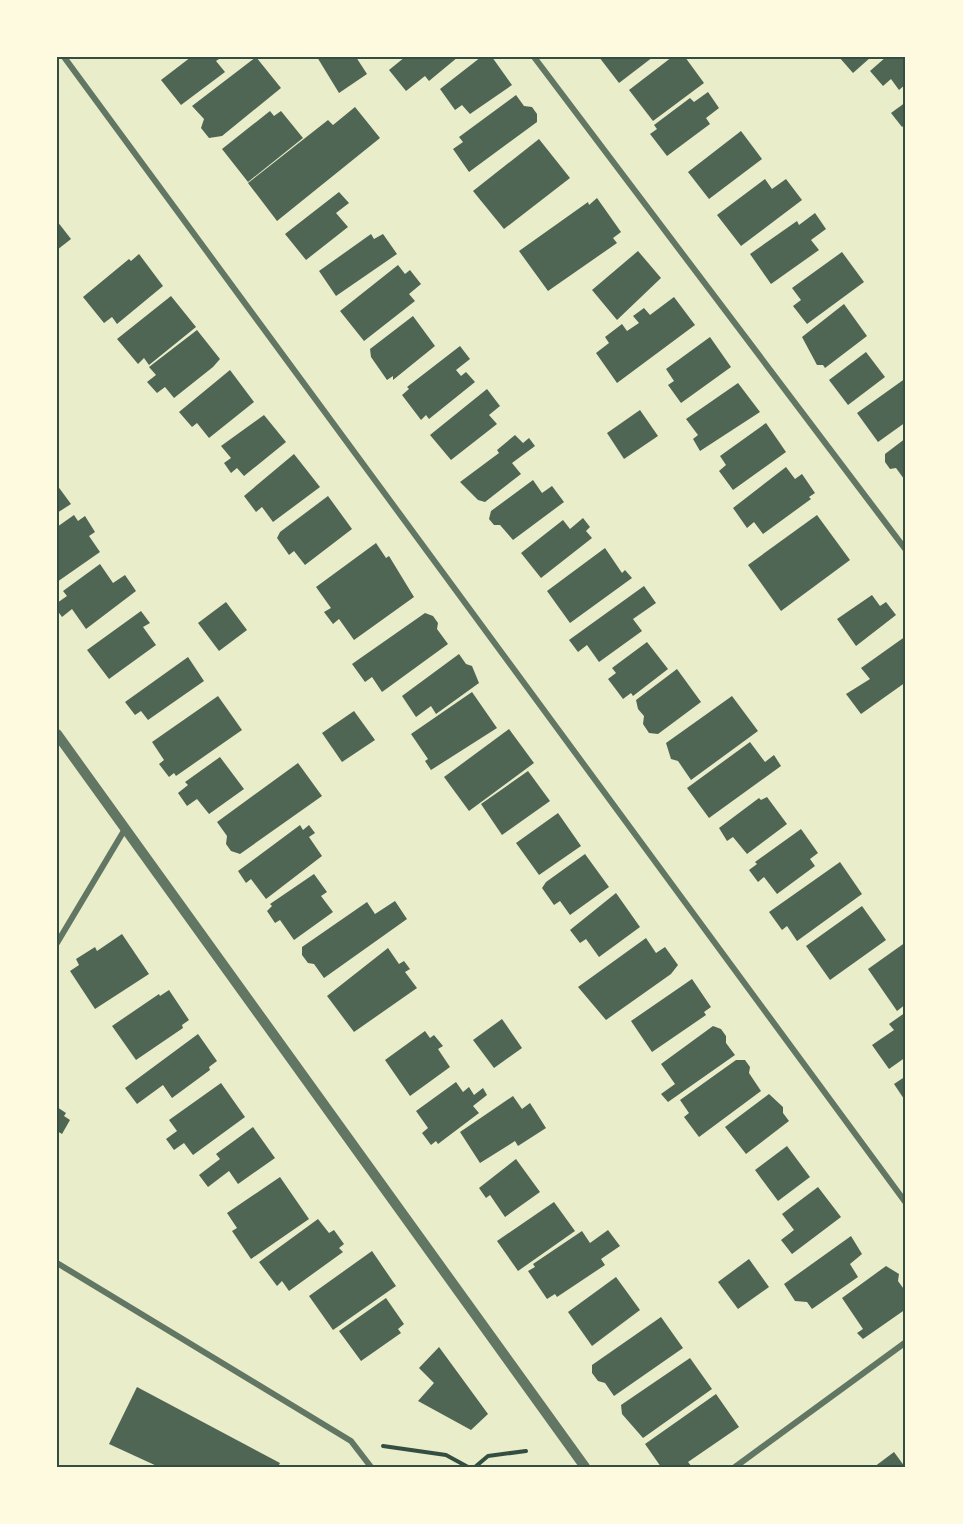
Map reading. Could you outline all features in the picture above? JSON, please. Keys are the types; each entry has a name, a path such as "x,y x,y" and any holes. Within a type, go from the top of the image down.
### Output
{"street":[{"path":"64,57 906,1203"},
{"path":"534,57 906,550"},
{"path":"57,734 585,1467"},
{"path":"57,943 125,829"},
{"path":"57,1263 351,1441 371,1467"},
{"path":"735,1467 906,1342"}],"path":[{"path":"351,1441 446,1455 468,1467"},
{"path":"475,1467 488,1456 526,1451"}],"building":[{"path":"191,57 222,57 216,61 225,72 181,105 161,80"},
{"path":"256,57 281,88 222,136 209,138 201,128 204,119 192,106"},
{"path":"317,57 356,57 367,74 339,93"},
{"path":"405,57 458,57 429,81 425,76 406,91 389,70"},
{"path":"481,57 492,57 512,85 470,114 462,105 455,110 440,89"},
{"path":"599,57 653,57 619,83"},
{"path":"672,57 685,57 704,83 653,121 629,90"},
{"path":"839,57 871,57 853,73"},
{"path":"886,57 906,57 906,84 899,90 891,79 883,86 870,71"},
{"path":"708,92 719,108 706,118 710,124 667,156 650,134 657,129 654,125 690,98 694,102"},
{"path":"516,95 524,106 532,107 537,114 537,122 469,172 453,149 463,142 459,137"},
{"path":"906,102 906,124 902,127 891,113"},
{"path":"355,107 380,138 277,221 248,183 328,120 333,125"},
{"path":"270,111 274,116 281,111 303,138 248,182 222,149"},
{"path":"741,131 762,159 709,199 688,172"},
{"path":"539,139 570,178 504,229 473,191"},
{"path":"765,179 772,189 786,179 802,200 741,246 717,215"},
{"path":"339,192 349,203 336,213 348,227 306,260 285,234"},
{"path":"597,198 621,232 613,238 617,243 548,291 519,251"},
{"path":"815,213 826,229 811,240 819,250 771,284 750,254 797,221 799,225"},
{"path":"57,221 71,239 57,250"},
{"path":"371,234 374,239 383,234 397,254 336,296 319,271"},
{"path":"638,251 661,278 617,320 592,290"},
{"path":"842,252 864,282 807,324 793,306 801,300 792,288"},
{"path":"139,254 163,286 117,324 112,317 104,323 83,297 129,259 131,261"},
{"path":"398,265 405,274 410,270 421,284 409,294 415,301 364,341 340,311"},
{"path":"171,296 196,327 149,365 144,358 138,364 117,339"},
{"path":"674,297 695,325 617,383 596,353 609,343 605,337 622,324 627,331 639,323 633,316 644,308 650,315"},
{"path":"844,304 867,336 825,368 823,365 817,365 802,337"},
{"path":"413,316 435,346 393,380 393,376 387,380 371,357 370,349"},
{"path":"197,330 220,359 174,398 165,387 157,393 147,382 156,375 149,367"},
{"path":"710,337 731,367 681,403 668,385 674,381 666,369"},
{"path":"460,346 470,359 456,370 461,376 466,372 475,382 429,419 426,415 421,420 402,395 409,389 407,387"},
{"path":"866,352 885,377 848,405 829,380"},
{"path":"230,370 254,402 209,438 197,423 192,427 179,412"},
{"path":"906,378 906,422 878,442 857,413"},
{"path":"738,383 760,412 700,451 693,439 698,435 686,419"},
{"path":"487,389 500,406 489,415 497,424 451,460 430,435"},
{"path":"640,410 658,436 624,459 607,433"},
{"path":"264,415 286,442 244,476 237,468 231,473 224,463 231,458 221,446"},
{"path":"766,423 786,452 733,490 719,471 726,465 720,456"},
{"path":"515,435 523,443 529,438 535,446 512,463 521,474 485,502 478,500 460,482 499,453 497,450"},
{"path":"906,438 906,477 904,479 896,468 890,469 885,462 885,454"},
{"path":"294,454 320,487 273,522 262,507 256,512 244,496"},
{"path":"786,467 795,479 802,474 815,493 809,497 811,499 763,534 754,522 747,528 733,508"},
{"path":"533,480 542,493 552,486 564,502 513,540 500,525 494,525 489,519 491,511"},
{"path":"57,485 71,504 57,513"},
{"path":"328,496 352,529 305,565 294,551 289,555 277,538 280,532"},
{"path":"74,515 78,521 85,516 95,532 89,536 100,552 57,582 57,527"},
{"path":"817,515 850,560 781,611 748,565"},
{"path":"583,518 590,527 586,531 592,538 541,578 521,553 563,520 570,529"},
{"path":"376,543 386,558 389,556 414,597 354,640 339,619 333,624 324,612 331,608 316,587"},
{"path":"605,548 622,573 625,570 632,578 570,623 547,591"},
{"path":"100,564 113,583 125,575 136,591 86,629 72,609 62,617 57,610 57,603 67,596 63,591"},
{"path":"644,586 656,603 633,619 642,631 599,662 587,645 578,652 569,640"},
{"path":"872,595 880,606 886,602 896,615 856,646 837,619"},
{"path":"226,602 247,630 219,651 198,623"},
{"path":"141,611 150,623 143,627 156,645 109,679 87,650"},
{"path":"425,613 433,616 438,623 437,629 448,644 382,692 372,677 365,682 352,664"},
{"path":"906,636 906,682 861,714 846,694 870,679 861,668"},
{"path":"647,642 668,669 633,696 631,693 623,699 608,679 616,673 612,668"},
{"path":"459,654 466,664 472,666 479,683 436,714 431,706 416,717 402,696"},
{"path":"188,657 204,681 148,720 141,711 135,715 125,702"},
{"path":"677,669 701,702 658,734 649,733 643,724 644,716 638,709 636,700"},
{"path":"472,692 497,728 431,770 425,761 428,759 411,734"},
{"path":"218,696 242,730 176,776 174,773 169,777 159,764 164,760 152,742"},
{"path":"732,696 758,731 691,780 678,761 671,759 666,743"},
{"path":"354,711 375,740 342,762 322,733"},
{"path":"509,729 534,763 469,811 444,777"},
{"path":"750,742 765,762 774,755 781,766 709,818 687,788"},
{"path":"220,757 244,789 209,814 197,799 187,806 178,793 188,785 185,782"},
{"path":"298,763 322,796 240,854 231,851 226,844 227,836 217,822"},
{"path":"528,771 550,801 502,835 481,804"},
{"path":"767,797 787,824 747,854 733,837 727,841 719,828 759,798 761,800"},
{"path":"558,813 581,846 539,875 516,843"},
{"path":"300,825 303,830 309,825 315,833 309,837 322,856 266,899 251,879 246,883 238,871"},
{"path":"801,829 818,853 810,859 815,866 777,894 764,877 758,882 749,870 757,864 755,862"},
{"path":"585,854 609,887 570,915 560,901 554,905 542,888 546,882"},
{"path":"840,862 862,894 797,941 787,926 782,930 769,912"},
{"path":"314,874 327,892 321,896 333,912 294,940 280,920 275,923 267,911 272,906 270,904"},
{"path":"616,893 640,927 599,957 586,939 580,943 570,930"},
{"path":"395,901 407,919 324,978 314,964 308,963 302,955 302,947 367,902 375,914"},
{"path":"862,906 886,940 830,980 806,946"},
{"path":"122,934 149,974 95,1009 70,971 79,965 76,959 95,947 97,951"},
{"path":"646,938 656,953 665,947 678,965 671,974 606,1020 578,987"},
{"path":"906,942 906,1004 897,1011 868,969"},
{"path":"388,948 399,964 404,961 410,969 405,972 417,988 354,1032 327,996"},
{"path":"692,979 711,1007 704,1012 706,1015 652,1052 631,1021"},
{"path":"169,990 189,1020 182,1025 183,1028 136,1060 112,1026 159,994 160,996"},
{"path":"906,1012 906,1057 889,1069 872,1045 894,1030 889,1024"},
{"path":"502,1019 522,1048 494,1068 473,1040"},
{"path":"713,1026 721,1029 726,1036 726,1043 735,1055 668,1102 661,1094 675,1084 661,1064"},
{"path":"425,1031 430,1038 434,1035 443,1046 438,1049 450,1067 410,1096 385,1060"},
{"path":"198,1034 217,1061 209,1067 210,1070 172,1098 163,1085 137,1104 125,1088"},
{"path":"736,1060 745,1060 750,1067 749,1073 761,1091 699,1137 684,1117 689,1113 680,1100"},
{"path":"906,1076 906,1102 894,1084"},
{"path":"456,1082 463,1092 469,1087 474,1095 483,1088 487,1095 473,1106 479,1113 438,1144 436,1141 431,1145 422,1133 428,1128 416,1111"},
{"path":"221,1083 245,1117 193,1155 184,1143 174,1150 166,1139 177,1131 169,1120"},
{"path":"769,1094 783,1107 783,1113 789,1121 746,1154 725,1127"},
{"path":"513,1096 522,1109 530,1103 546,1128 518,1146 515,1141 480,1163 460,1132"},
{"path":"57,1107 66,1113 64,1116 70,1120 62,1134 57,1131"},
{"path":"253,1127 275,1158 238,1184 229,1171 208,1187 199,1175 220,1159 216,1154"},
{"path":"787,1146 810,1177 778,1201 755,1170"},
{"path":"516,1159 540,1192 505,1217 490,1195 486,1198 479,1188"},
{"path":"280,1177 309,1219 251,1259 232,1231 237,1228 227,1213"},
{"path":"818,1187 841,1217 792,1254 781,1240 794,1230 782,1214"},
{"path":"554,1202 575,1231 518,1271 497,1241"},
{"path":"318,1219 329,1233 334,1230 344,1244 339,1248 343,1252 289,1291 282,1281 277,1286 259,1262"},
{"path":"608,1230 620,1246 601,1259 605,1265 557,1297 555,1294 547,1299 528,1271 535,1267 533,1264 582,1231 590,1243"},
{"path":"851,1236 862,1254 850,1264 858,1277 812,1309 807,1302 795,1301 784,1284"},
{"path":"372,1251 396,1286 333,1330 309,1296"},
{"path":"749,1259 769,1287 738,1309 718,1282"},
{"path":"886,1266 899,1274 898,1281 906,1292 906,1309 863,1339 857,1333 863,1329 842,1298"},
{"path":"616,1277 640,1310 592,1346 568,1312"},
{"path":"386,1298 404,1324 398,1329 401,1333 361,1361 339,1331"},
{"path":"661,1317 683,1348 614,1396 605,1383 598,1381 592,1373 592,1365"},
{"path":"439,1347 488,1414 471,1430 418,1401 434,1383 419,1368"},
{"path":"690,1358 712,1389 643,1438 622,1414 621,1405"},
{"path":"137,1387 280,1463 278,1467 159,1467 109,1444"},
{"path":"716,1394 739,1427 688,1462 692,1467 661,1467 645,1444"},
{"path":"894,1452 905,1467 874,1467"}]}
